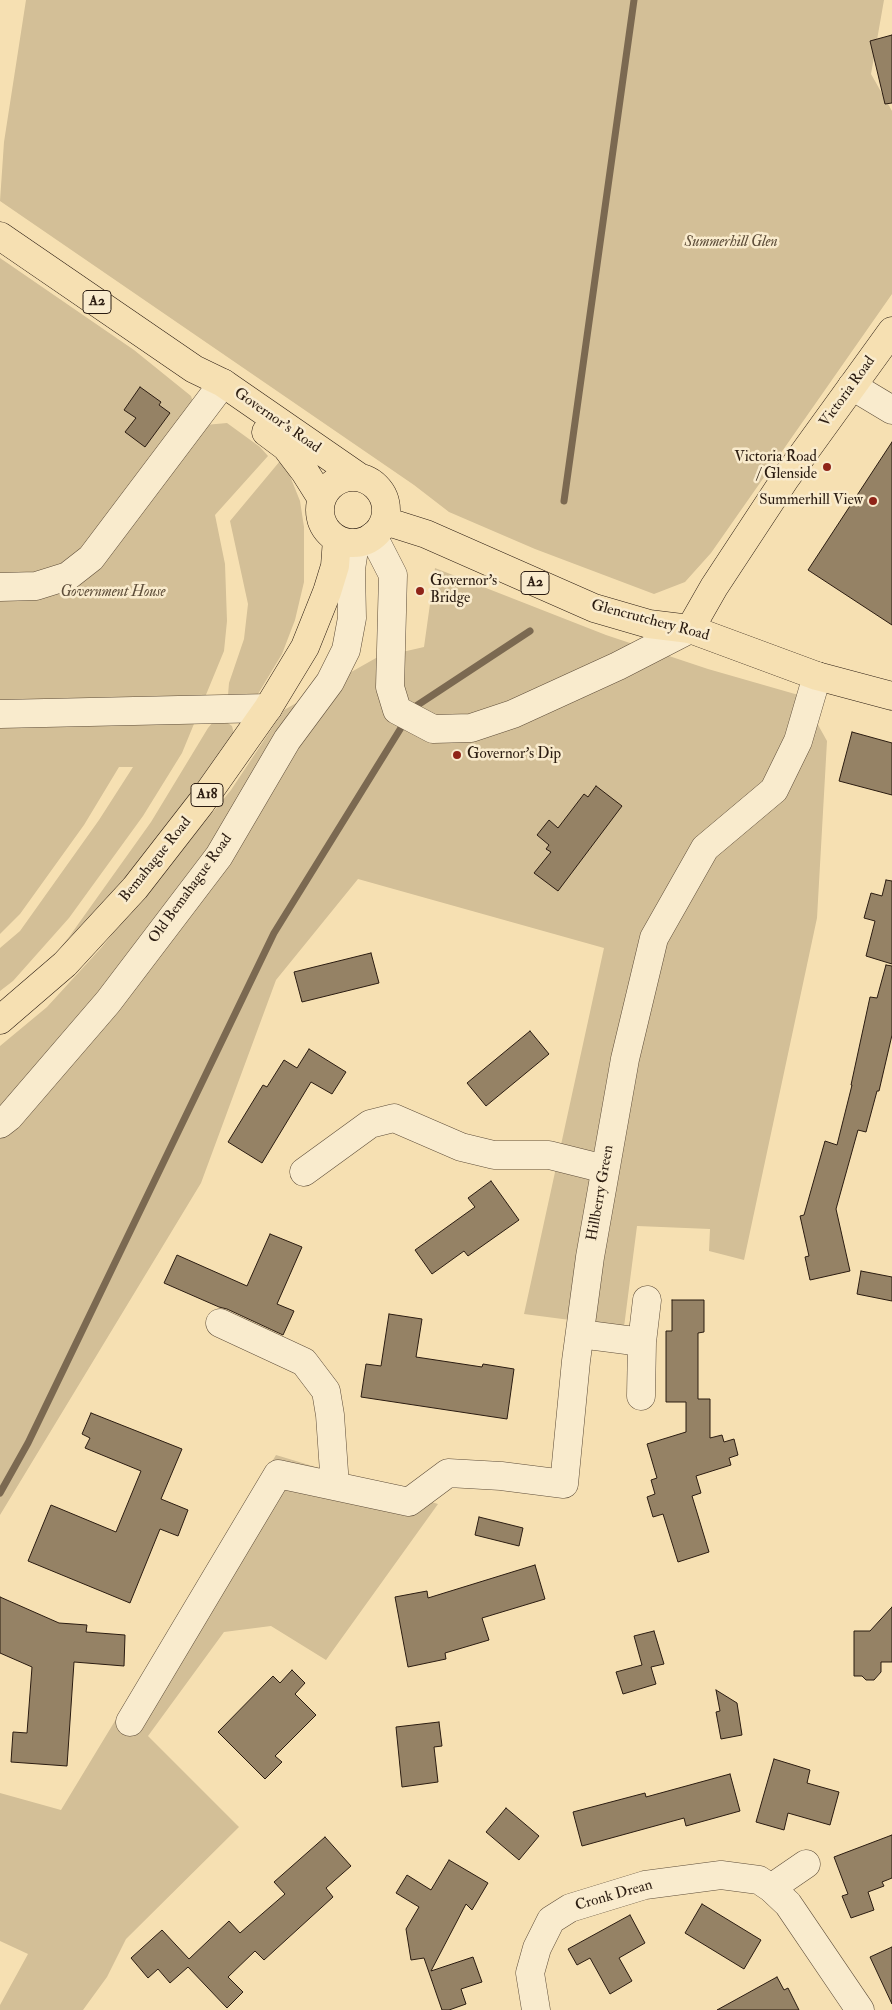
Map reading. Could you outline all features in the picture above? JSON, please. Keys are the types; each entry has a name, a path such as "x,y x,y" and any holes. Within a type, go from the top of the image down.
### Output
{"main road":[{"name":"Governor's Road","path":"0,236 194,368 219,388 286,447 322,498"},
{"name":"Victoria Road","path":"690,629 714,588 785,480 892,331"},
{"name":"Governor's Road","path":"219,388 359,477"},
{"path":"359,477 341,479 333,484 322,498 320,508 324,526 363,535"},
{"name":"A2","path":"359,477 370,481 382,493 387,510 363,535"},
{"name":"Glencrutchery Road","path":"363,535 426,534 594,608 650,624 690,629 817,676 892,696"},
{"name":"Bemahague Road","path":"0,1020 64,964 135,888 201,803 268,708 305,647 327,592 334,566 363,535"}],"street":[{"path":"852,386 892,410"},
{"path":"0,587 36,586 68,576 91,558 219,388"},
{"path":"363,535 393,575 390,688 397,710 433,729 471,728 513,714 618,666 690,629"},
{"name":"Old Bemahague Road","path":"0,1124 9,1117 108,1002 219,856 287,740 330,682 346,650 352,618 350,591 363,535"},
{"name":"Hillberry Green","path":"130,1722 278,1474 409,1502 448,1473 501,1476 564,1484 590,1257 625,1059 654,938 705,848 774,790 798,741 817,676"},
{"path":"0,714 268,708"},
{"path":"304,1172 370,1124 394,1118 461,1146 494,1155 549,1155 605,1168"},
{"path":"641,1396 642,1342 646,1300"},
{"path":"220,1323 304,1362 326,1391 330,1415 335,1486"},
{"path":"580,1334 642,1342"},
{"path":"771,1888 806,1864"},
{"name":"Cronk Drean","path":"536,2010 530,1973 537,1948 551,1920 570,1908 645,1884 720,1875 759,1880 788,1904 860,2010"}],"green space":[{"name":"Summerhill Glen","path":"26,0 884,0 871,74 892,111 892,294 711,553 685,582 654,594 535,549 449,512 414,485 0,201 4,142"},
{"name":"Government House","path":"0,258 134,350 191,396 205,425 227,423 260,447 268,456 215,515 225,564 227,621 224,651 182,753 143,816 69,918 13,981 0,991 0,948 20,931 99,820 133,767 119,767 84,825 20,914 0,934"},
{"path":"280,461 288,471 300,501 304,527 304,582 295,620 282,654 258,694 244,703 233,703 228,695 229,683 244,639 248,604 230,521"},
{"path":"435,568 606,635 708,669 802,696 827,741 817,918 744,1260 709,1251 710,1229 637,1226 624,1327 524,1314 604,948 358,879 276,980 201,1183 0,1515 0,1046 47,1007 101,948 231,790 284,710 376,658 424,647"},
{"path":"225,721 232,726 234,734 164,830 99,912 26,989 69,937 151,822 208,728 213,722"},
{"path":"276,1455 438,1504 326,1660 271,1626 224,1632 148,1736 239,1827 126,1939 107,1977 83,2010 0,2010 0,2005 28,1954 0,1941 0,1793 61,1810"}],"building":[{"path":"892,35 892,103 885,104 870,41"},
{"path":"140,387 161,402 159,405 170,413 145,447 125,432 136,418 124,410"},
{"name":"Summerhill View","path":"892,442 892,625 808,570"},
{"path":"852,732 892,743 892,795 839,781"},
{"path":"596,786 622,806 558,891 534,873 551,852 546,849 549,845 537,835 549,820 558,828 584,794 588,797"},
{"path":"886,880 892,881 892,964 866,956 875,921 864,918 871,893 882,896"},
{"path":"371,953 379,983 302,1002 294,972"},
{"path":"886,965 892,966 892,1035 879,1091 877,1091 866,1132 858,1130 836,1209 850,1271 810,1280 805,1257 809,1256 800,1216 804,1215 825,1141 837,1145 852,1085 870,997 877,998"},
{"path":"530,1031 549,1054 486,1106 467,1083"},
{"path":"309,1049 346,1072 332,1094 311,1082 262,1163 228,1142 263,1085 267,1087 284,1060 297,1068"},
{"path":"491,1181 519,1220 468,1256 464,1251 432,1274 415,1250 475,1207 468,1198"},
{"path":"270,1234 302,1247 277,1304 294,1311 283,1335 164,1283 177,1255 247,1286"},
{"path":"861,1271 892,1277 892,1301 857,1294"},
{"path":"672,1300 704,1300 704,1332 698,1333 698,1399 710,1399 710,1438 722,1435 724,1442 734,1439 738,1455 729,1458 731,1465 696,1476 701,1493 692,1496 709,1552 678,1562 663,1514 653,1517 647,1497 655,1494 651,1480 657,1478 647,1444 686,1432 686,1402 666,1402 666,1331 672,1331"},
{"path":"389,1314 422,1319 416,1357 482,1367 483,1364 514,1369 507,1419 361,1397 366,1364 381,1366"},
{"path":"91,1413 182,1449 161,1499 188,1510 178,1536 160,1529 130,1603 28,1561 51,1505 116,1532 141,1471 85,1448 90,1438 82,1434"},
{"path":"479,1517 523,1528 519,1546 475,1535"},
{"path":"535,1565 545,1599 482,1618 489,1640 445,1653 446,1659 408,1667 395,1597 427,1591 428,1598"},
{"path":"0,1597 59,1623 87,1625 86,1632 125,1635 124,1666 74,1662 67,1766 11,1762 13,1732 27,1733 32,1667 0,1653"},
{"path":"892,1607 892,1662 881,1662 881,1672 874,1680 866,1680 862,1676 854,1676 854,1631 870,1631"},
{"path":"654,1631 664,1664 651,1667 656,1684 623,1694 616,1672 642,1665 634,1636"},
{"path":"292,1670 305,1683 295,1694 316,1715 275,1756 282,1762 265,1779 218,1732 273,1676 280,1683"},
{"path":"716,1690 737,1703 742,1735 721,1739 716,1712 720,1711"},
{"path":"439,1722 442,1746 434,1747 438,1782 402,1787 396,1727"},
{"path":"774,1759 810,1770 807,1783 839,1792 830,1825 788,1813 784,1830 756,1822"},
{"path":"730,1774 740,1811 686,1826 684,1818 582,1846 573,1812 645,1793 646,1797"},
{"path":"506,1808 539,1836 519,1860 486,1832"},
{"path":"892,1835 892,1878 882,1882 884,1886 868,1892 874,1910 851,1918 842,1896 848,1894 834,1857"},
{"path":"325,1837 351,1866 326,1888 333,1897 264,1960 255,1951 228,1977 243,1992 227,2008 188,1967 170,1983 158,1969 148,1978 131,1958 162,1930 189,1959 229,1921 240,1933 285,1894 274,1882"},
{"path":"449,1860 488,1883 472,1910 466,1904 431,1971 473,1957 482,1982 461,1989 466,2004 449,2010 442,2010 424,1958 411,1960 406,1929 419,1907 396,1893 407,1875 431,1890"},
{"path":"702,1904 761,1940 744,1969 685,1933"},
{"path":"630,1915 645,1943 619,1958 632,1981 610,1994 590,1958 577,1965 568,1949"},
{"path":"892,1947 892,2004 870,1957"},
{"path":"777,1977 784,1990 788,1988 799,2010 717,2010"}],"waterway":[{"path":"564,501 634,0"},
{"path":"413,708 530,631"},
{"path":"0,1493 28,1443 274,933 404,723"}],"place":[{"name":"Victoria Road / Glenside","path":"827,467"},
{"name":"Summerhill View","path":"873,501"},
{"name":"Governor's Bridge","path":"420,591"},
{"name":"Governor's Dip","path":"457,755"}]}
